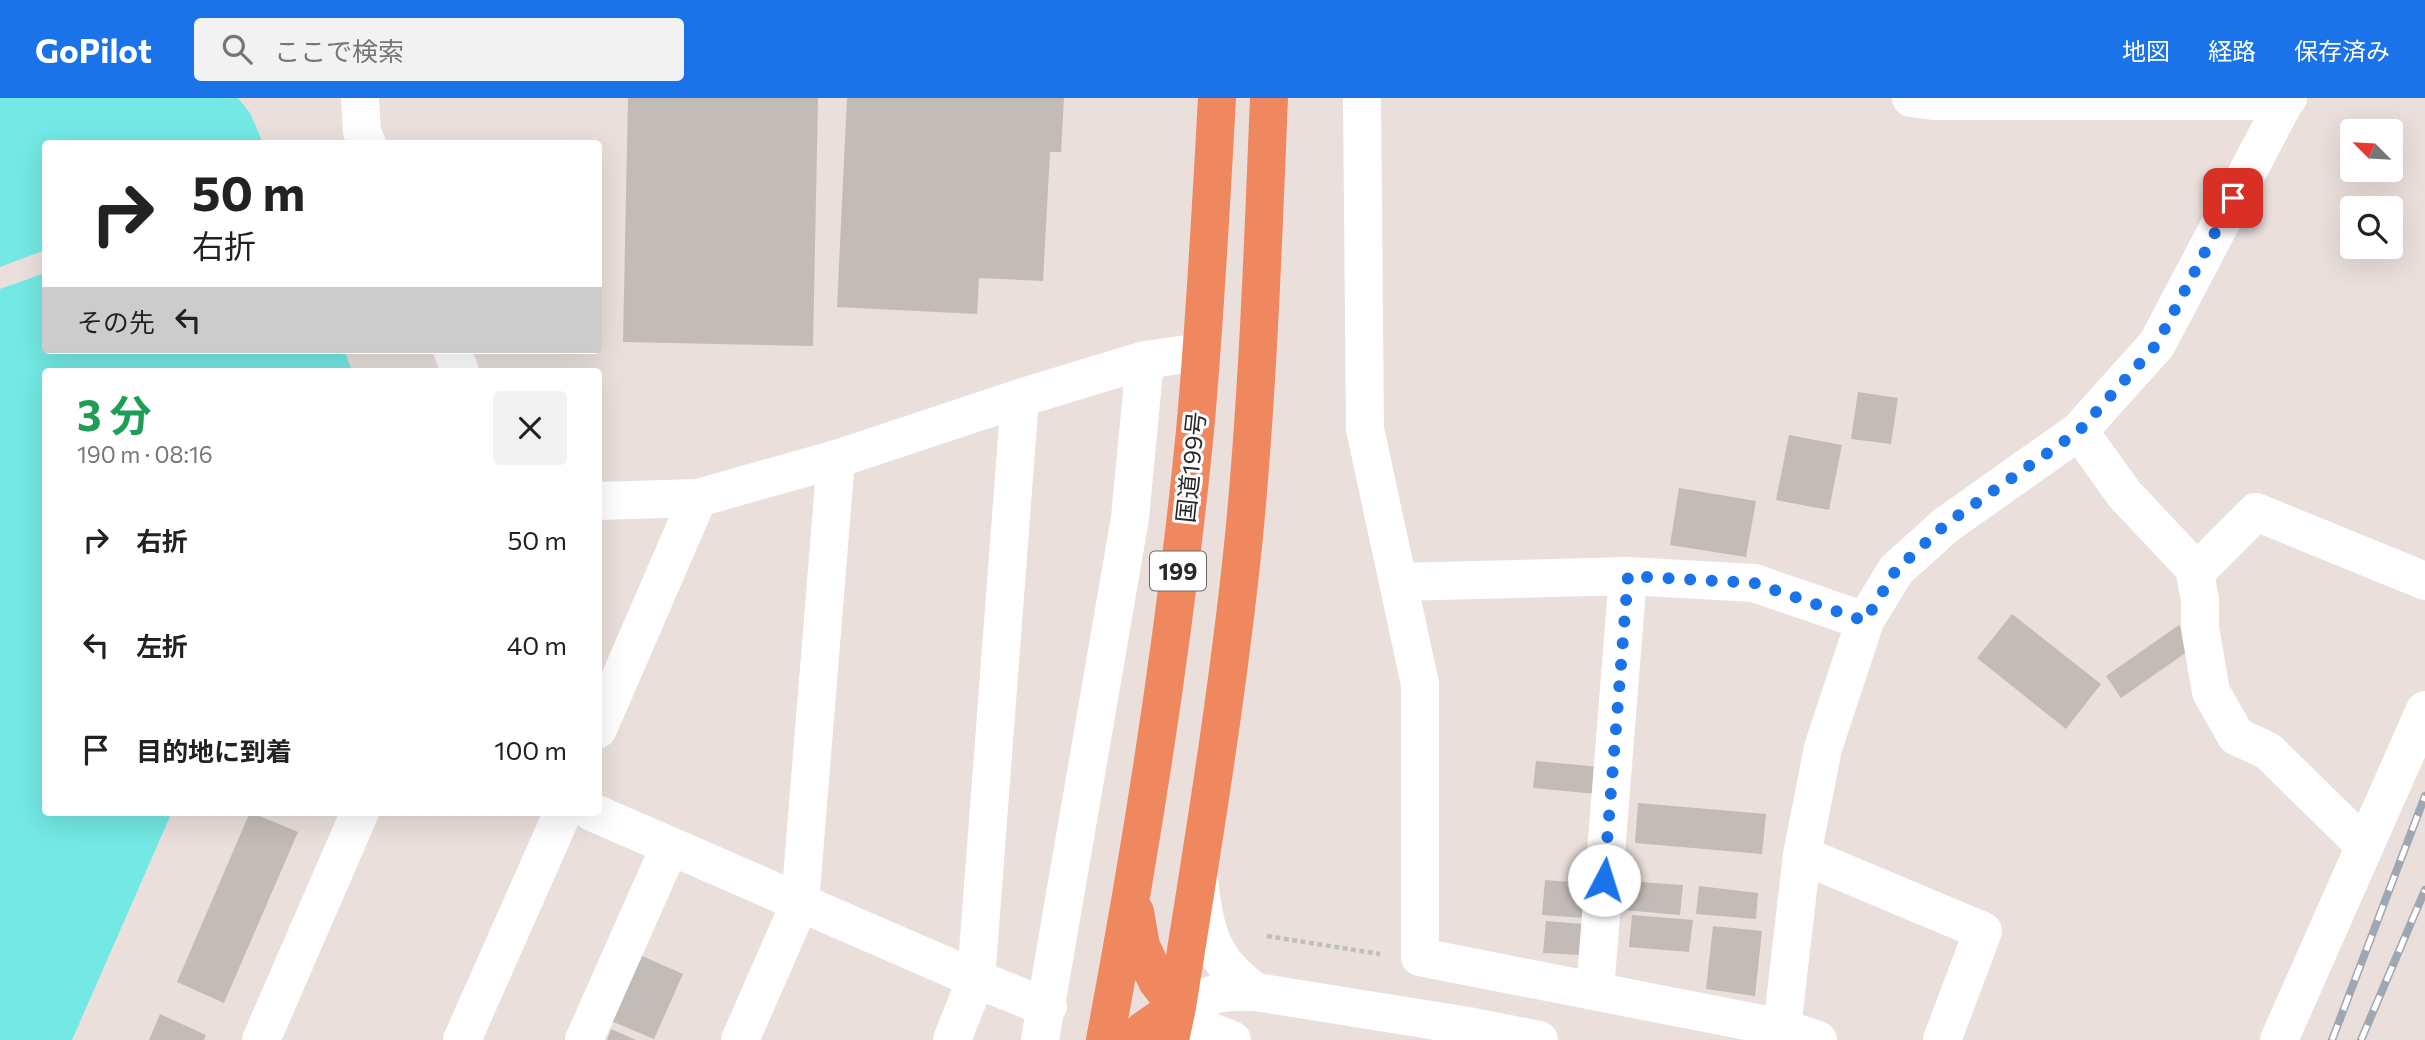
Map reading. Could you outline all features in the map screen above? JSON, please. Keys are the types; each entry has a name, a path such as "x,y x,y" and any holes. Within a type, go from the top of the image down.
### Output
{"highway":[{"name":"国道199号","path":"1105,1040 1132,897 1172,619 1195,432 1217,98"},
{"name":"199","path":"1174,1024 1219,745 1244,536 1259,350 1269,98"},
{"path":"1132,897 1141,946 1174,1024 1144,1030 1135,1040"}],"street":[{"path":"360,98 362,131 365,140"},
{"path":"1363,98 1365,429 1420,684 1420,957 1782,1028 1818,1040"},
{"path":"1782,1028 1802,855 1823,748 1865,621 1896,570 1946,524 2079,431 2157,344 2286,99 1934,101 1911,98"},
{"path":"602,501 698,498 836,459 1145,360 1201,352"},
{"path":"1044,1023 1130,518 1145,360"},
{"path":"952,1040 976,979 1020,398"},
{"path":"2079,431 2125,495 2194,568 2200,600 2200,628 2211,692 2236,736 2267,751 2365,846"},
{"path":"740,1040 800,902 836,459"},
{"path":"602,720 698,498"},
{"path":"2195,573 2256,512 2425,581"},
{"path":"1398,582 1628,576 1754,583 1865,621"},
{"path":"1595,991 1628,576"},
{"path":"2279,1040 2425,710"},
{"path":"261,1040 358,816"},
{"path":"463,1040 561,816"},
{"path":"601,816 1036,1003 1044,1023"},
{"path":"584,1040 670,846"},
{"path":"1802,855 1983,931 1942,1040"},
{"path":"1198,875 1202,914 1211,941 1223,965 1256,992"},
{"path":"1174,1024 1212,993 1256,992 1539,1040"},
{"path":"1174,1024 1209,1031 1232,1040"}],"path":[{"path":"1267,936 1388,955"}],"water":[{"path":"0,98 238,98 250,113 262,140 42,140 42,354 346,354 351,368 42,368 42,816 170,816 72,1040 0,1040"}],"pier":[{"path":"42,251 42,274 0,289 0,267"}],"building":[{"path":"628,98 818,98 813,346 623,342"},
{"path":"847,98 1064,98 1061,152 1050,152 1043,281 979,278 977,314 837,307"},
{"path":"1858,392 1898,398 1891,444 1851,439"},
{"path":"1789,435 1842,445 1829,510 1776,500"},
{"path":"1679,488 1756,501 1746,557 1670,545"},
{"path":"2012,614 2101,684 2066,729 1977,658"},
{"path":"2179,625 2194,647 2121,698 2106,676"},
{"path":"1536,761 1600,767 1597,794 1533,788"},
{"path":"1638,803 1766,814 1762,854 1635,843"},
{"path":"248,816 260,816 298,832 224,1003 177,982"},
{"path":"1545,880 1588,883 1585,918 1542,915"},
{"path":"1625,881 1683,885 1680,915 1623,910"},
{"path":"1699,886 1758,893 1756,919 1696,914"},
{"path":"1632,915 1693,920 1689,952 1629,947"},
{"path":"1546,921 1583,924 1581,955 1543,953"},
{"path":"1713,926 1762,931 1755,996 1706,989"},
{"path":"640,955 683,974 654,1039 611,1021"},
{"path":"160,1014 206,1035 204,1040 149,1040"},
{"path":"611,1029 636,1040 607,1040"}],"railway":[{"path":"2332,1040 2425,796"},
{"path":"2361,1040 2425,890"}],"route":[{"path":"1604,880 1628,576 1754,583 1865,621 1896,570 1946,524 2020,475 2079,431 2157,344 2233,198"}]}
